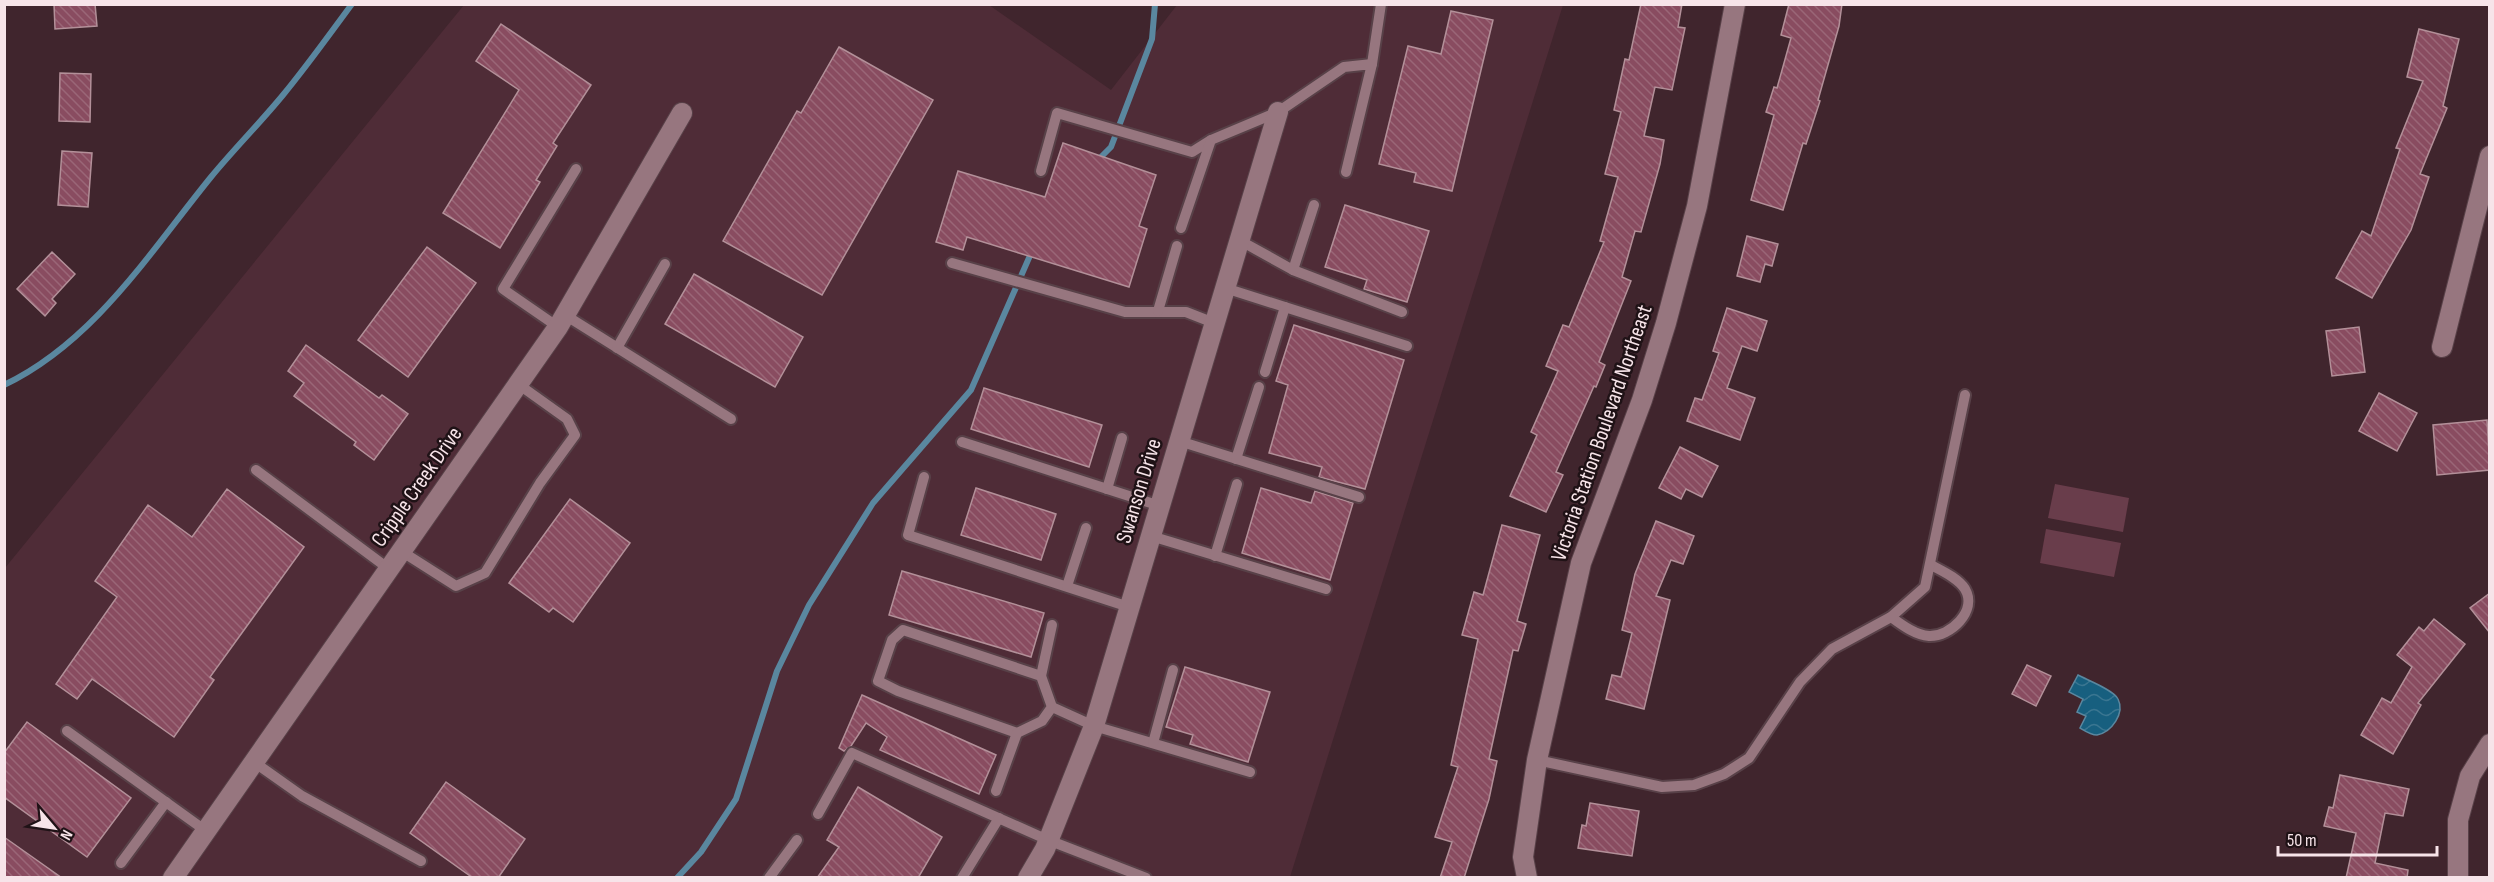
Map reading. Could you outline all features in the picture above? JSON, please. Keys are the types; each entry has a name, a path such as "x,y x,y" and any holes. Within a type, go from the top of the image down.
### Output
{"street":[{"name":"Victoria Station Boulevard Northeast","path":"1527,878 1523,857 1537,760 1581,563 1642,400 1666,323 1697,206 1735,4"},
{"name":"Cripple Creek Drive","path":"173,878 561,321 682,112"},
{"name":"Swanson Drive","path":"1028,878 1048,840 1094,726 1278,112"},
{"path":"2442,347 2490,156"},
{"path":"2458,878 2458,820 2470,776 2490,744"}],"lane":[{"path":"1346,172 1372,64 1381,4"},
{"path":"1041,171 1057,113 1192,152 1211,140 1278,112 1344,67 1372,64"},
{"path":"1181,228 1211,140"},
{"path":"576,169 503,289 617,348 731,419"},
{"path":"1293,270 1314,204"},
{"path":"1239,240 1293,270 1402,312"},
{"path":"1158,310 1177,246"},
{"path":"952,263 1125,312 1142,314 1158,310 1186,312 1214,323"},
{"path":"617,348 665,264"},
{"path":"1225,288 1407,346"},
{"path":"1266,372 1285,307"},
{"path":"401,551 456,586 485,573 540,483 575,435 567,419 518,384"},
{"path":"1236,459 1259,387"},
{"path":"1537,760 1662,787 1694,785 1724,774 1749,758 1800,682 1832,649 1891,617 1925,587 1965,395"},
{"path":"1107,489 1122,438"},
{"path":"1179,441 1359,497"},
{"path":"962,442 1160,506"},
{"path":"256,470 389,569"},
{"path":"924,477 908,535 1130,606"},
{"path":"1215,556 1237,484"},
{"path":"1067,586 1086,528"},
{"path":"1150,536 1326,589"},
{"path":"1891,617 1909,629 1929,636 1953,628 1963,617 1968,605 1966,591 1957,580 1931,565"},
{"path":"1053,625 1041,675 1052,707 1094,726 1250,772"},
{"path":"1017,733 898,691 878,681 892,640 903,630 1041,675"},
{"path":"1153,744 1173,670"},
{"path":"996,791 1017,733 1042,721 1052,707"},
{"path":"67,731 206,831"},
{"path":"818,814 852,753 1048,840 1146,878"},
{"path":"254,762 302,796 421,861"},
{"path":"121,863 166,802"},
{"path":"962,878 999,818"},
{"path":"769,878 797,840"},
{"path":"1108,878 1116,866"}],"shaded area":[{"path":"464,5 989,5 1111,90 1177,5 1563,5 1290,877 5,878 5,568"},
{"path":"2055,484 2129,498 2123,532 2048,518"},
{"path":"2046,529 2121,543 2114,577 2040,563"}],"water":[{"path":"2078,675 2106,689 2116,696 2120,704 2116,721 2108,730 2097,735 2080,728 2086,716 2077,712 2083,699 2069,692"}],"building":[{"path":"54,4 95,4 97,26 55,29"},
{"path":"1641,4 1682,4 1678,27 1685,28 1672,90 1655,87 1644,136 1664,140 1660,164 1641,232 1635,231 1622,277 1631,281 1599,362 1605,365 1556,472 1563,475 1546,512 1510,496 1537,435 1531,432 1558,371 1546,366 1563,325 1569,327 1604,242 1600,241 1618,177 1605,174 1621,112 1614,110 1625,59 1629,60"},
{"path":"1789,4 1842,4 1839,26 1818,100 1820,101 1806,144 1803,143 1783,210 1751,200 1774,115 1766,112 1774,87 1777,88 1791,38 1781,35"},
{"path":"1451,11 1493,20 1452,191 1414,182 1416,173 1379,164 1408,46 1441,54"},
{"path":"501,24 591,85 553,143 557,146 536,180 540,182 500,248 443,213 519,90 476,61"},
{"path":"2419,29 2459,39 2443,106 2447,108 2420,174 2429,177 2411,230 2372,298 2336,278 2362,231 2371,236 2400,149 2396,148 2423,81 2407,77"},
{"path":"839,47 933,100 822,295 723,241 797,111 801,113"},
{"path":"60,73 91,74 90,122 59,121"},
{"path":"1063,143 1156,175 1139,226 1147,229 1129,287 967,237 963,250 936,242 958,171 1045,197"},
{"path":"62,151 92,153 88,207 58,205"},
{"path":"1345,205 1429,231 1407,302 1364,289 1367,280 1325,267"},
{"path":"1747,236 1778,244 1772,266 1765,264 1760,282 1737,276"},
{"path":"427,247 476,283 408,377 358,340"},
{"path":"52,252 75,274 52,299 56,303 45,316 17,289"},
{"path":"694,274 803,337 775,387 665,324"},
{"path":"1727,308 1767,321 1757,351 1742,346 1727,388 1755,398 1740,440 1687,421 1695,398 1702,400 1719,353 1713,351"},
{"path":"1294,325 1404,360 1365,489 1319,477 1322,467 1269,453 1288,385 1276,381"},
{"path":"2359,327 2365,372 2332,376 2326,331"},
{"path":"306,345 379,398 382,395 408,414 374,460 354,445 356,442 294,396 304,383 288,371"},
{"path":"984,388 1102,425 1089,467 971,429"},
{"path":"2379,393 2417,413 2397,451 2359,431"},
{"path":"2487,420 2490,470 2437,475 2433,425"},
{"path":"1680,447 1718,466 1702,497 1686,489 1681,499 1659,488"},
{"path":"976,488 1056,514 1041,560 961,535"},
{"path":"1261,488 1311,503 1315,491 1353,503 1330,580 1242,553"},
{"path":"227,489 304,547 210,677 214,680 174,737 92,679 77,699 56,684 117,597 95,581 148,505 192,537"},
{"path":"570,499 630,543 573,622 553,608 549,612 509,583"},
{"path":"1656,521 1694,536 1683,564 1671,560 1656,596 1670,600 1644,709 1606,699 1612,675 1621,677 1632,633 1622,630 1635,574"},
{"path":"1502,525 1540,535 1517,621 1526,624 1518,651 1513,650 1489,759 1497,761 1489,799 1464,878 1440,878 1452,842 1435,837 1458,767 1451,765 1478,639 1462,635 1474,592 1483,595"},
{"path":"902,571 1044,613 1031,657 889,615"},
{"path":"2490,593 2490,633 2470,608"},
{"path":"2434,619 2465,644 2418,703 2421,705 2393,754 2361,735 2382,698 2391,703 2412,667 2397,655 2419,627 2424,631"},
{"path":"2027,665 2051,676 2036,706 2012,694"},
{"path":"1185,667 1270,692 1248,762 1190,744 1193,735 1166,727"},
{"path":"862,695 996,755 979,794 880,750 887,737 866,723 851,746 844,751 839,748"},
{"path":"27,722 131,798 87,857 4,797 4,753"},
{"path":"2340,775 2409,789 2403,816 2385,813 2375,863 2408,870 2407,878 2346,878 2356,833 2324,826 2329,807 2333,808"},
{"path":"446,782 525,839 498,878 473,878 410,833"},
{"path":"858,787 942,837 918,878 817,878 839,847 827,840"},
{"path":"1590,803 1639,811 1632,856 1578,848 1582,825 1586,826"},
{"path":"4,837 62,878 4,878"}],"waterway":[{"path":"4,385 36,367 66,345 118,293 211,177 292,84 352,4"},
{"path":"1097,161 1111,147 1152,39 1155,4"},
{"path":"677,878 701,852 736,799 777,671 809,605 873,503 971,390 1032,251"}]}
